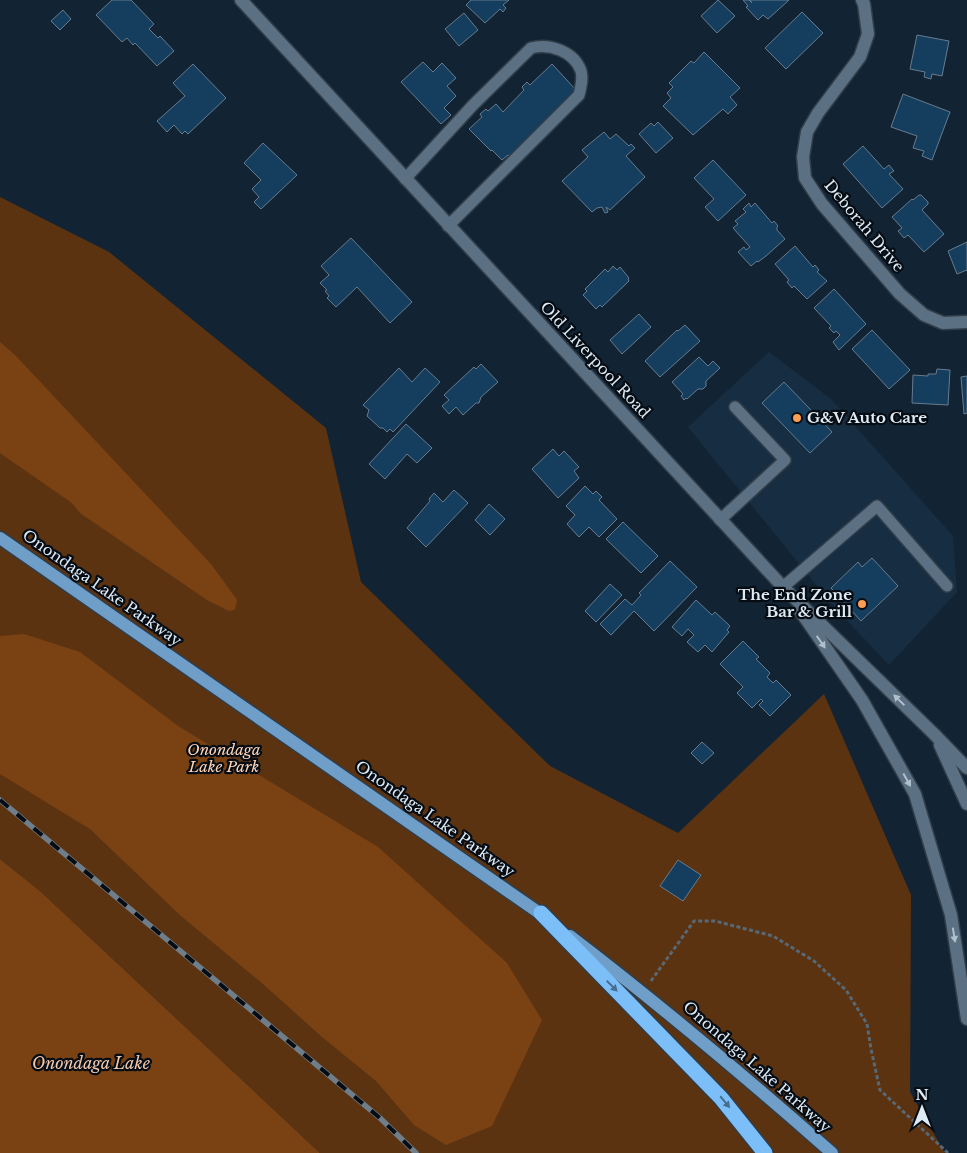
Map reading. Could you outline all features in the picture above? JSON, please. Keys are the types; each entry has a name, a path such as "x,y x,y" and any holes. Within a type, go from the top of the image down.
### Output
{"highway":[{"path":"541,913 721,1098 766,1153"}],"main road":[{"name":"Old Liverpool Road","path":"240,0 783,587 967,768"},
{"name":"Deborah Drive","path":"862,0 868,34 860,57 818,113 808,132 803,157 805,178 822,204 900,294 924,315 943,322 967,322"},
{"name":"Onondaga Lake Parkway","path":"0,538 541,913 644,992 746,1077 832,1153"},
{"path":"783,587 862,700 914,794 951,915 967,1019"},
{"name":"Old Liverpool Road","path":"934,734 967,804"}],"lane":[{"path":"405,179 473,105 531,48 541,45 552,46 570,55 580,70 582,82 579,95 448,226"},
{"path":"720,520 785,460 735,407"},
{"path":"783,587 877,506 947,586"}],"path":[{"path":"644,992 694,921 715,921 773,936 814,961 846,990 867,1024 880,1090 948,1153"}],"shaded area":[{"path":"769,352 831,399 953,536 957,592 889,665 835,608 688,427"}],"green space":[{"name":"Onondaga Lake Park","path":"0,197 109,252 326,428 361,582 550,766 678,833 824,694 911,895 910,1092 945,1153 320,1153 40,891 0,859"}],"water":[{"path":"0,342 15,355 211,564 237,600 235,610 229,611 207,600 80,513 72,503 0,453"},
{"path":"24,634 80,652 178,726 378,847 507,963 542,1020 492,1126 446,1145 414,1125 376,1081 181,916 90,829 0,774 0,636"},
{"name":"Onondaga Lake","path":"0,859 40,891 320,1153 0,1153"}],"building":[{"path":"112,0 131,0 154,24 149,29 158,38 160,36 174,51 157,66 135,43 133,45 127,38 122,42 96,15"},
{"path":"471,0 509,0 503,5 506,8 503,12 500,9 485,23 466,5"},
{"path":"718,0 735,16 717,33 701,16"},
{"path":"743,0 749,0 752,3 750,0 789,0 768,19 763,15 758,20 746,7 748,6"},
{"path":"63,10 71,19 60,30 51,21"},
{"path":"802,12 823,33 786,69 765,48"},
{"path":"464,13 478,30 459,46 445,29"},
{"path":"917,35 949,41 942,76 932,74 931,79 924,77 925,72 910,69"},
{"path":"704,52 740,88 730,97 737,105 728,114 723,109 693,135 663,106 671,98 667,93 673,87 669,83 691,61 694,63"},
{"path":"423,62 433,72 442,63 456,78 447,86 456,96 444,108 451,115 441,124 401,82"},
{"path":"193,64 226,98 188,134 185,131 182,134 174,125 167,132 157,121 185,96 173,83"},
{"path":"552,64 577,91 541,131 538,128 510,157 508,155 502,160 469,129 482,117 480,114 486,109 488,111 496,104 503,112 524,90 522,87 527,82 530,85"},
{"path":"903,94 950,112 932,160 922,156 924,151 913,148 917,136 891,127"},
{"path":"658,122 673,138 656,153 639,134 651,123 654,126"},
{"path":"604,132 610,139 616,134 629,146 631,144 635,148 626,156 645,177 610,210 606,207 608,212 605,213 602,207 592,212 562,181 588,157 582,150"},
{"path":"263,143 297,175 261,209 254,202 259,197 252,189 261,180 244,163"},
{"path":"863,146 884,169 889,165 894,171 889,174 903,189 882,208 843,164"},
{"path":"713,160 746,195 718,221 705,207 714,199 694,178"},
{"path":"919,195 928,202 922,210 944,234 924,252 908,235 904,238 898,231 902,228 892,217"},
{"path":"749,203 751,207 755,203 772,223 774,221 778,226 777,230 785,239 751,266 738,252 744,247 746,250 750,247 733,228 738,224 735,221 746,212 743,209"},
{"path":"351,238 412,302 390,323 357,287 336,307 327,298 329,296 325,291 327,290 320,283 329,275 321,266"},
{"path":"967,242 967,270 957,274 948,251"},
{"path":"795,246 813,267 815,265 819,270 817,272 827,281 807,299 794,286 792,288 787,282 789,280 775,264"},
{"path":"613,266 617,270 620,267 629,278 629,281 602,307 600,305 596,309 583,295 587,291 585,289 605,269 608,272"},
{"path":"834,289 866,324 839,350 833,342 840,335 836,331 834,333 829,328 831,326 814,308"},
{"path":"639,314 651,327 622,354 610,340"},
{"path":"685,325 700,341 660,377 645,361 677,330"},
{"path":"872,330 910,370 889,389 852,349"},
{"path":"699,357 708,366 713,361 720,368 706,381 706,386 703,389 698,389 684,400 681,396 683,394 672,382"},
{"path":"481,364 498,382 481,397 479,403 476,403 463,415 456,407 449,414 442,406 449,400 444,395 474,367 476,369"},
{"path":"399,368 412,382 425,368 440,382 393,432 390,429 387,432 367,416 369,410 363,405"},
{"path":"937,369 950,370 948,405 912,403 913,375 928,376 928,374 936,374"},
{"path":"967,376 967,413 964,414 961,377"},
{"name":"G&V Auto Care","path":"784,382 832,432 810,453 762,403"},
{"path":"406,424 432,448 417,463 407,454 385,479 369,464"},
{"path":"553,449 559,456 564,451 579,467 574,471 579,478 558,498 532,469"},
{"path":"585,486 593,494 596,491 602,497 599,500 617,519 599,537 589,527 579,537 567,524 575,515 566,506"},
{"path":"454,490 468,503 426,547 407,528 430,501 429,499 434,493 443,502"},
{"path":"489,504 505,519 490,535 475,520"},
{"path":"623,522 658,556 641,573 606,539"},
{"name":"The End Zone Bar & Grill","path":"872,558 898,586 861,621 831,588 858,562 862,567"},
{"path":"670,561 697,587 654,631 634,611 611,635 600,624 625,599 632,605 641,595 639,593"},
{"path":"610,584 622,595 596,622 585,611"},
{"path":"696,600 712,615 715,612 730,626 727,630 729,632 712,652 705,645 698,652 687,642 694,635 688,629 682,636 672,627"},
{"path":"743,641 759,657 756,659 770,673 767,677 773,683 776,680 791,695 770,716 759,705 763,701 761,699 752,708 737,693 743,687 720,664"},
{"path":"702,742 714,753 702,764 691,753"},
{"path":"678,860 701,875 683,901 660,886"}],"railway":[{"path":"0,800 380,1118 416,1153"}],"place":[{"name":"G&V Auto Care","path":"797,418"},
{"name":"The End Zone Bar & Grill","path":"862,604"}]}
